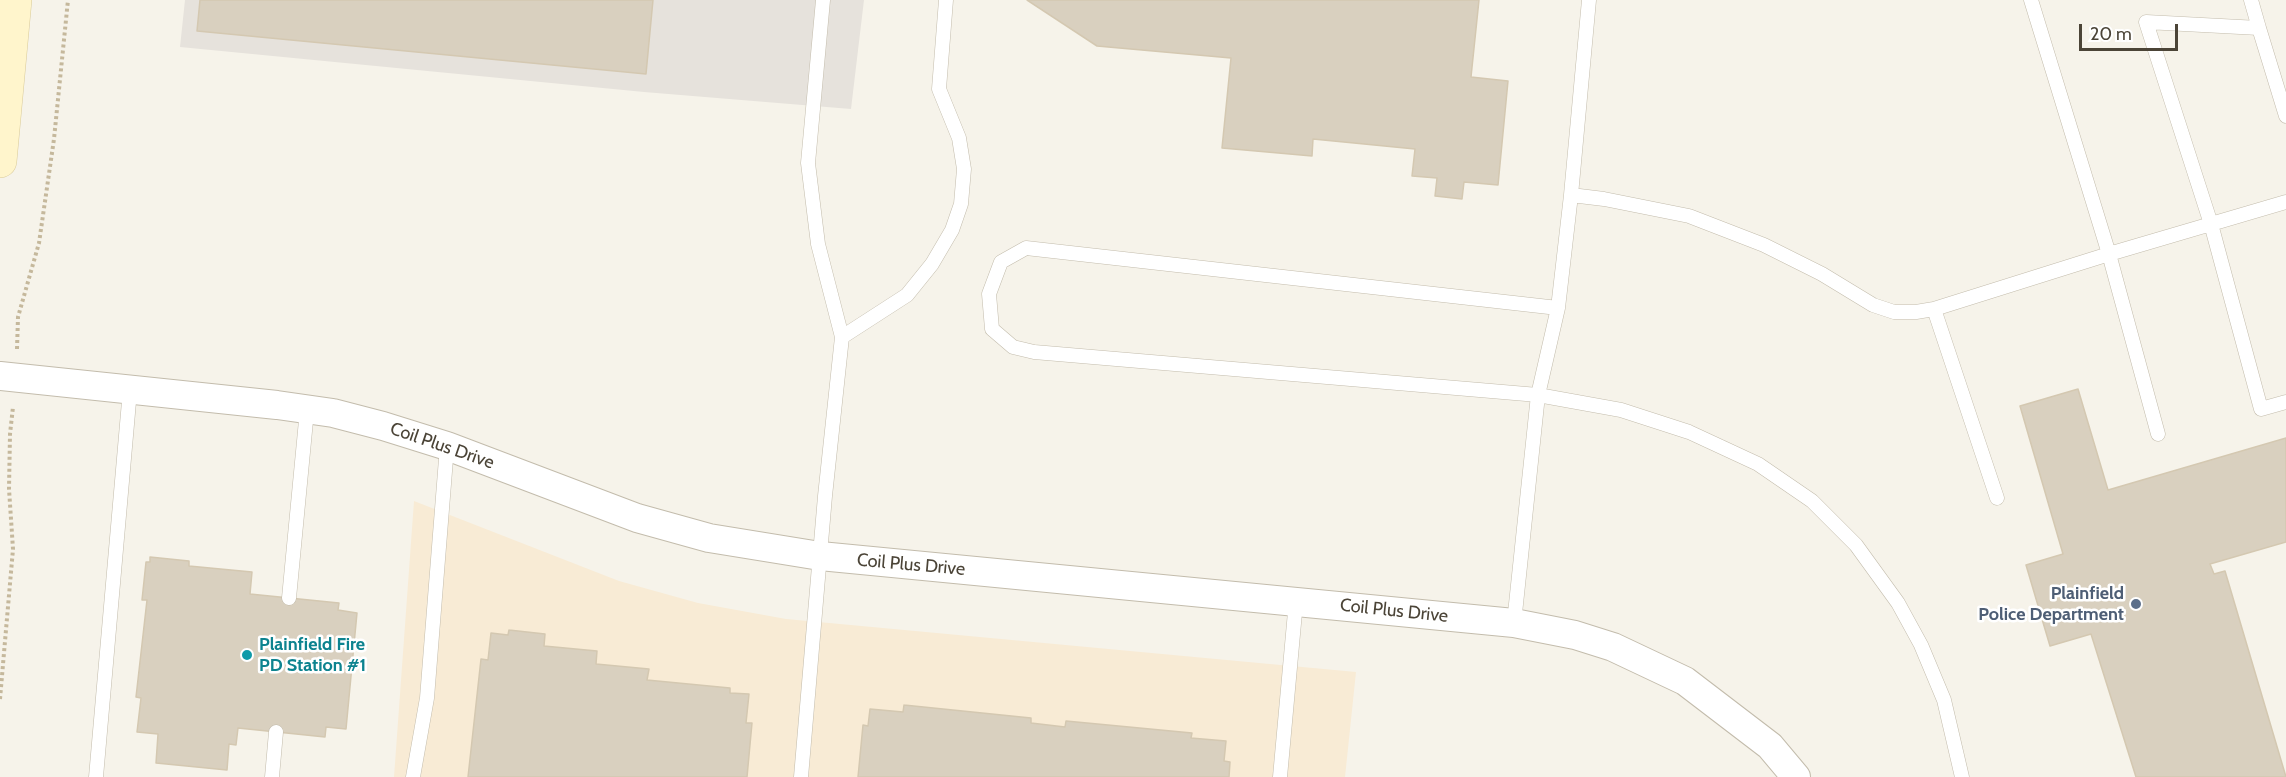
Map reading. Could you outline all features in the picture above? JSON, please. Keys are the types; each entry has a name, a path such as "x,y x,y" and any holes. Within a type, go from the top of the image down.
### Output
{"street":[{"path":"0,161 15,0"},
{"name":"Coil Plus Drive","path":"0,376 333,413 447,446 637,518 709,538 820,556 1514,623 1575,635 1613,647 1685,681 1770,746 1796,777"}],"lane":[{"path":"801,777 842,337 818,244 808,164 823,0"},
{"path":"842,337 907,295 932,264 947,238 961,204 964,169 959,138 939,88 946,0"},
{"path":"1514,623 1538,395 1558,308 1589,0"},
{"path":"2031,0 2109,254 2158,434"},
{"path":"2251,0 2286,116"},
{"path":"2259,28 2146,22 2211,224 2261,409 2286,402"},
{"path":"1571,195 1604,199 1689,216 1764,245 1822,274 1873,305 1894,312 1934,309 2286,202"},
{"path":"1558,308 1026,248 1001,262 989,294 992,330 1013,348 1034,352 1538,395 1621,410 1689,432 1758,464 1812,501 1856,545 1898,603 1922,645 1944,700 1962,777"},
{"path":"1934,309 1997,498"},
{"path":"96,777 130,390"},
{"path":"289,598 307,410"},
{"path":"412,777 427,698 447,446"},
{"path":"1280,777 1296,601"},
{"path":"272,777 276,732"}],"shaded area":[{"path":"185,0 864,0 851,109 644,92 180,47"},
{"path":"414,501 619,581 698,603 786,619 1356,672 1345,777 394,777"}],"building":[{"path":"200,0 653,0 646,74 197,31"},
{"path":"1027,0 1479,0 1471,77 1508,81 1498,185 1464,182 1462,199 1435,196 1437,178 1412,176 1415,149 1313,139 1312,156 1222,148 1231,58 1097,46"},
{"name":"Plainfield Police Department","path":"2078,389 2108,490 2286,438 2286,542 2210,564 2214,574 2225,571 2286,777 2136,777 2091,634 2050,646 2026,565 2063,554 2020,406"},
{"name":"Plainfield Fire PD Station #1","path":"150,557 189,561 189,566 252,572 250,594 339,603 338,610 357,613 346,729 326,727 325,737 238,728 236,745 229,744 227,770 156,763 158,734 137,732 141,698 136,697 147,600 142,600 146,562 150,562"},
{"path":"509,630 545,634 544,646 597,651 596,664 649,669 647,680 730,688 730,693 749,694 746,723 752,723 747,777 468,777 481,659 488,660 491,633 508,635"},
{"path":"904,705 1031,718 1031,723 1065,727 1066,721 1192,733 1191,738 1226,741 1224,761 1230,762 1229,777 858,777 863,725 868,726 870,709 903,712"}],"place":[{"name":"Plainfield Police Department","path":"2136,604"},
{"name":"Plainfield Fire PD Station #1","path":"247,655"}]}
